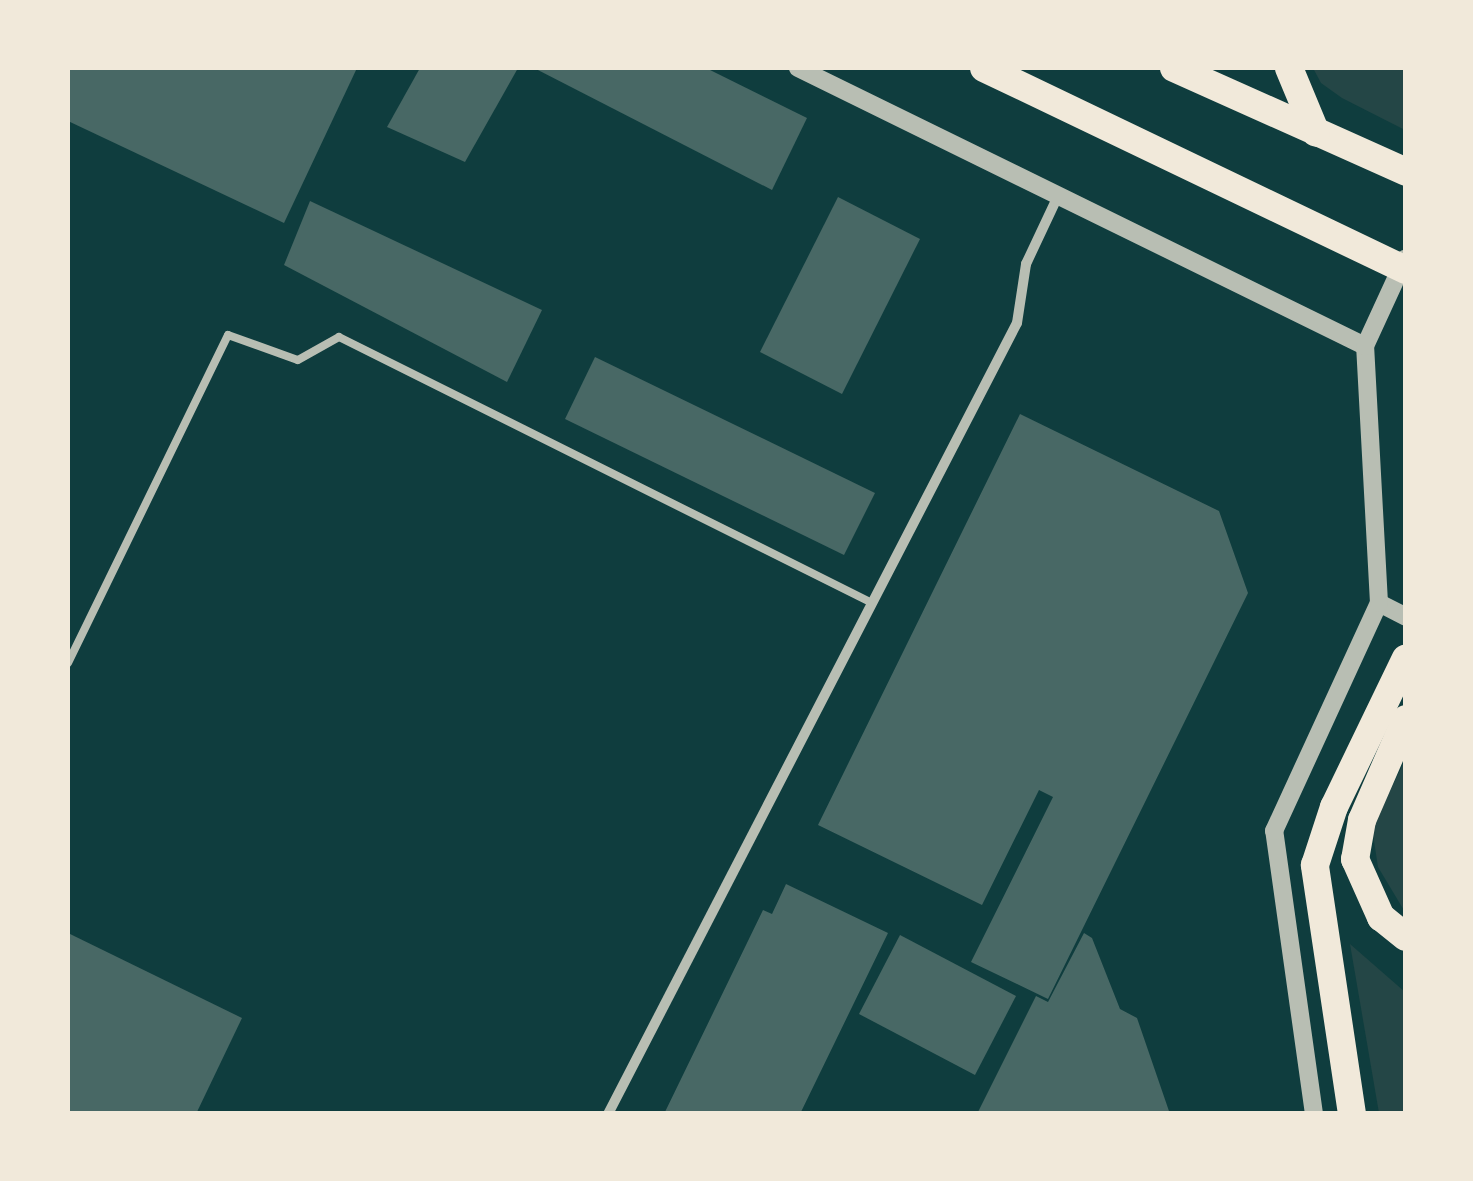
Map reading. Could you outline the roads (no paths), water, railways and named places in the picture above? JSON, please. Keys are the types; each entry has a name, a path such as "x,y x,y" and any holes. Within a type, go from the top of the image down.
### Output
{"highway":[{"path":"984,68 1406,270"},
{"path":"1174,68 1396,168"},
{"path":"1289,68 1316,133"},
{"path":"1352,1114 1315,865 1334,807 1406,658"},
{"path":"1406,719 1362,820 1354,859 1381,917 1406,938"}],"street":[{"path":"798,68 1365,346"},
{"path":"608,1114 1016,323 1026,264 1058,196"},
{"path":"1314,1114 1274,831 1379,603 1365,346 1406,259"},
{"path":"1379,603 1406,616"}],"lane":[{"path":"68,663 228,335 298,360 339,338 870,602"}]}
